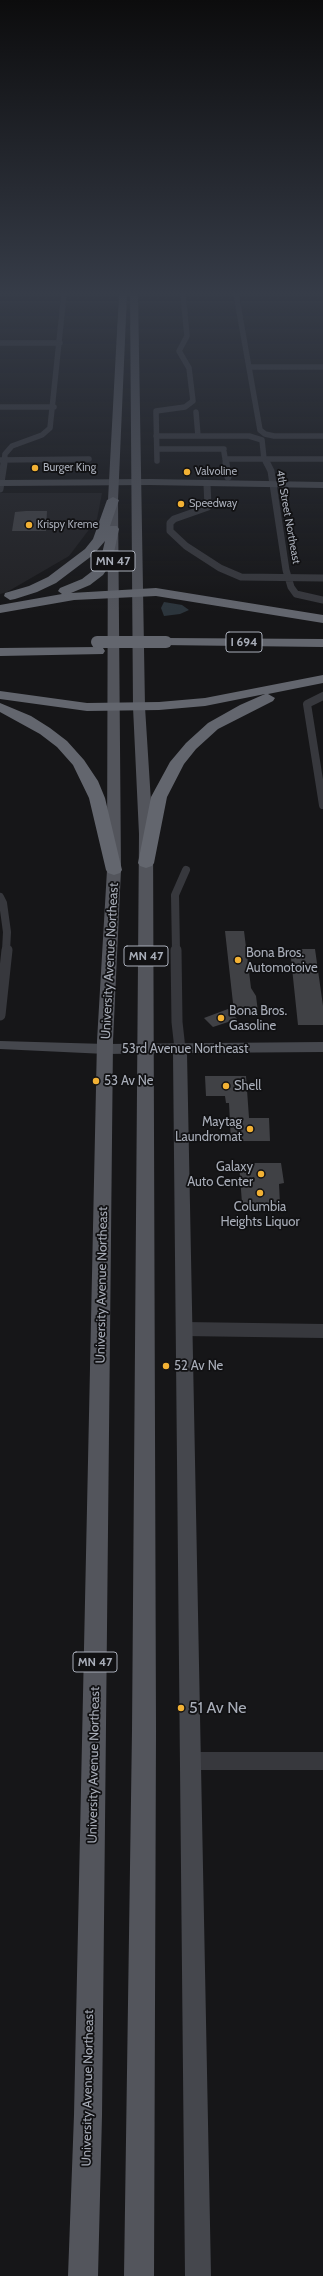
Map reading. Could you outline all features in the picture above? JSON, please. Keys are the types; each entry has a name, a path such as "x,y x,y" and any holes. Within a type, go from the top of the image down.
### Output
{"highway":[{"path":"0,598 26,591 46,583 84,557 99,540 114,490"},
{"path":"0,604 65,591 91,579 99,572 106,562 113,529"},
{"path":"0,609 74,596 138,592 196,597 323,619"},
{"name":"I 694","path":"0,642 97,647 166,647 323,643"},
{"name":"I 694","path":"0,652 97,647"},
{"name":"I 694","path":"166,647 323,653"},
{"path":"0,695 64,705 139,707 205,702 323,680"},
{"path":"146,863 155,813 163,787 173,767 191,746 213,726 245,708 282,693 323,680"},
{"path":"0,707 26,719 45,731 62,744 79,763 90,781 97,798 114,870"}],"main road":[{"name":"University Avenue Northeast","path":"83,2276 88,2114 106,1049 114,870 112,593 114,490 118,400"},
{"name":"MN 47","path":"135,400 139,707 146,863 139,2276"}],"street":[{"path":"55,400 50,428 47,432 12,446 5,454 2,460 1,486 114,490 136,485 194,488 207,484 323,485"},
{"path":"157,461 156,411 186,406 192,400"},
{"path":"255,400 260,430 265,434 323,436"},
{"path":"0,407 54,407"},
{"path":"156,436 198,436 196,412"},
{"name":"4th Street Northeast","path":"198,436 257,438 262,440 264,459 271,471 286,570 289,578 296,594 323,600"},
{"path":"223,441 228,477"},
{"path":"156,449 224,449"},
{"path":"2,460 89,459"},
{"path":"225,459 323,459"},
{"path":"207,484 208,507 174,519 168,527 170,531 206,560 230,574 248,578 323,578"},
{"path":"323,696 312,700 307,704 323,805"},
{"path":"186,870 175,895 177,1022 180,1049 198,2276"},
{"path":"0,897 3,904 7,932 6,970 0,1015"},
{"name":"53rd Avenue Northeast","path":"0,1045 106,1049 323,1047"},
{"path":"184,1329 323,1331"},
{"path":"190,1760 323,1761"}],"shaded area":[{"path":"0,493 102,493 97,519 69,556 7,592 0,594"},
{"path":"164,602 182,605 189,610 180,614 164,616 161,608"}],"building":[{"name":"Krispy Kreme","path":"47,511 46,531 12,531 15,512"},
{"name":"Bona Bros. Automotoive","path":"225,931 244,931 251,988 256,996 258,1012 234,1012"},
{"path":"290,949 315,949 323,1006 323,1025 298,1025"},
{"name":"Bona Bros. Gasoline","path":"228,1009 237,1019 213,1027 204,1018"},
{"path":"205,1076 246,1076 249,1118 269,1118 270,1141 231,1141 229,1103 226,1103 225,1096 206,1096"},
{"path":"239,1163 281,1163 284,1183 279,1184 280,1205 242,1203"}],"place":[{"name":"Burger King","path":"35,468"},
{"name":"Valvoline","path":"187,472"},
{"name":"Speedway","path":"181,504"},
{"name":"Krispy Kreme","path":"29,525"},
{"name":"Bona Bros. Automotoive","path":"238,960"},
{"name":"Bona Bros. Gasoline","path":"221,1018"},
{"name":"53 Av Ne","path":"96,1081"},
{"name":"Shell","path":"226,1086"},
{"name":"Maytag Laundromat","path":"250,1129"},
{"name":"Galaxy Auto Center","path":"261,1174"},
{"name":"Columbia Heights Liquor","path":"260,1193"},
{"name":"52 Av Ne","path":"166,1366"},
{"name":"51 Av Ne","path":"181,1708"}]}
